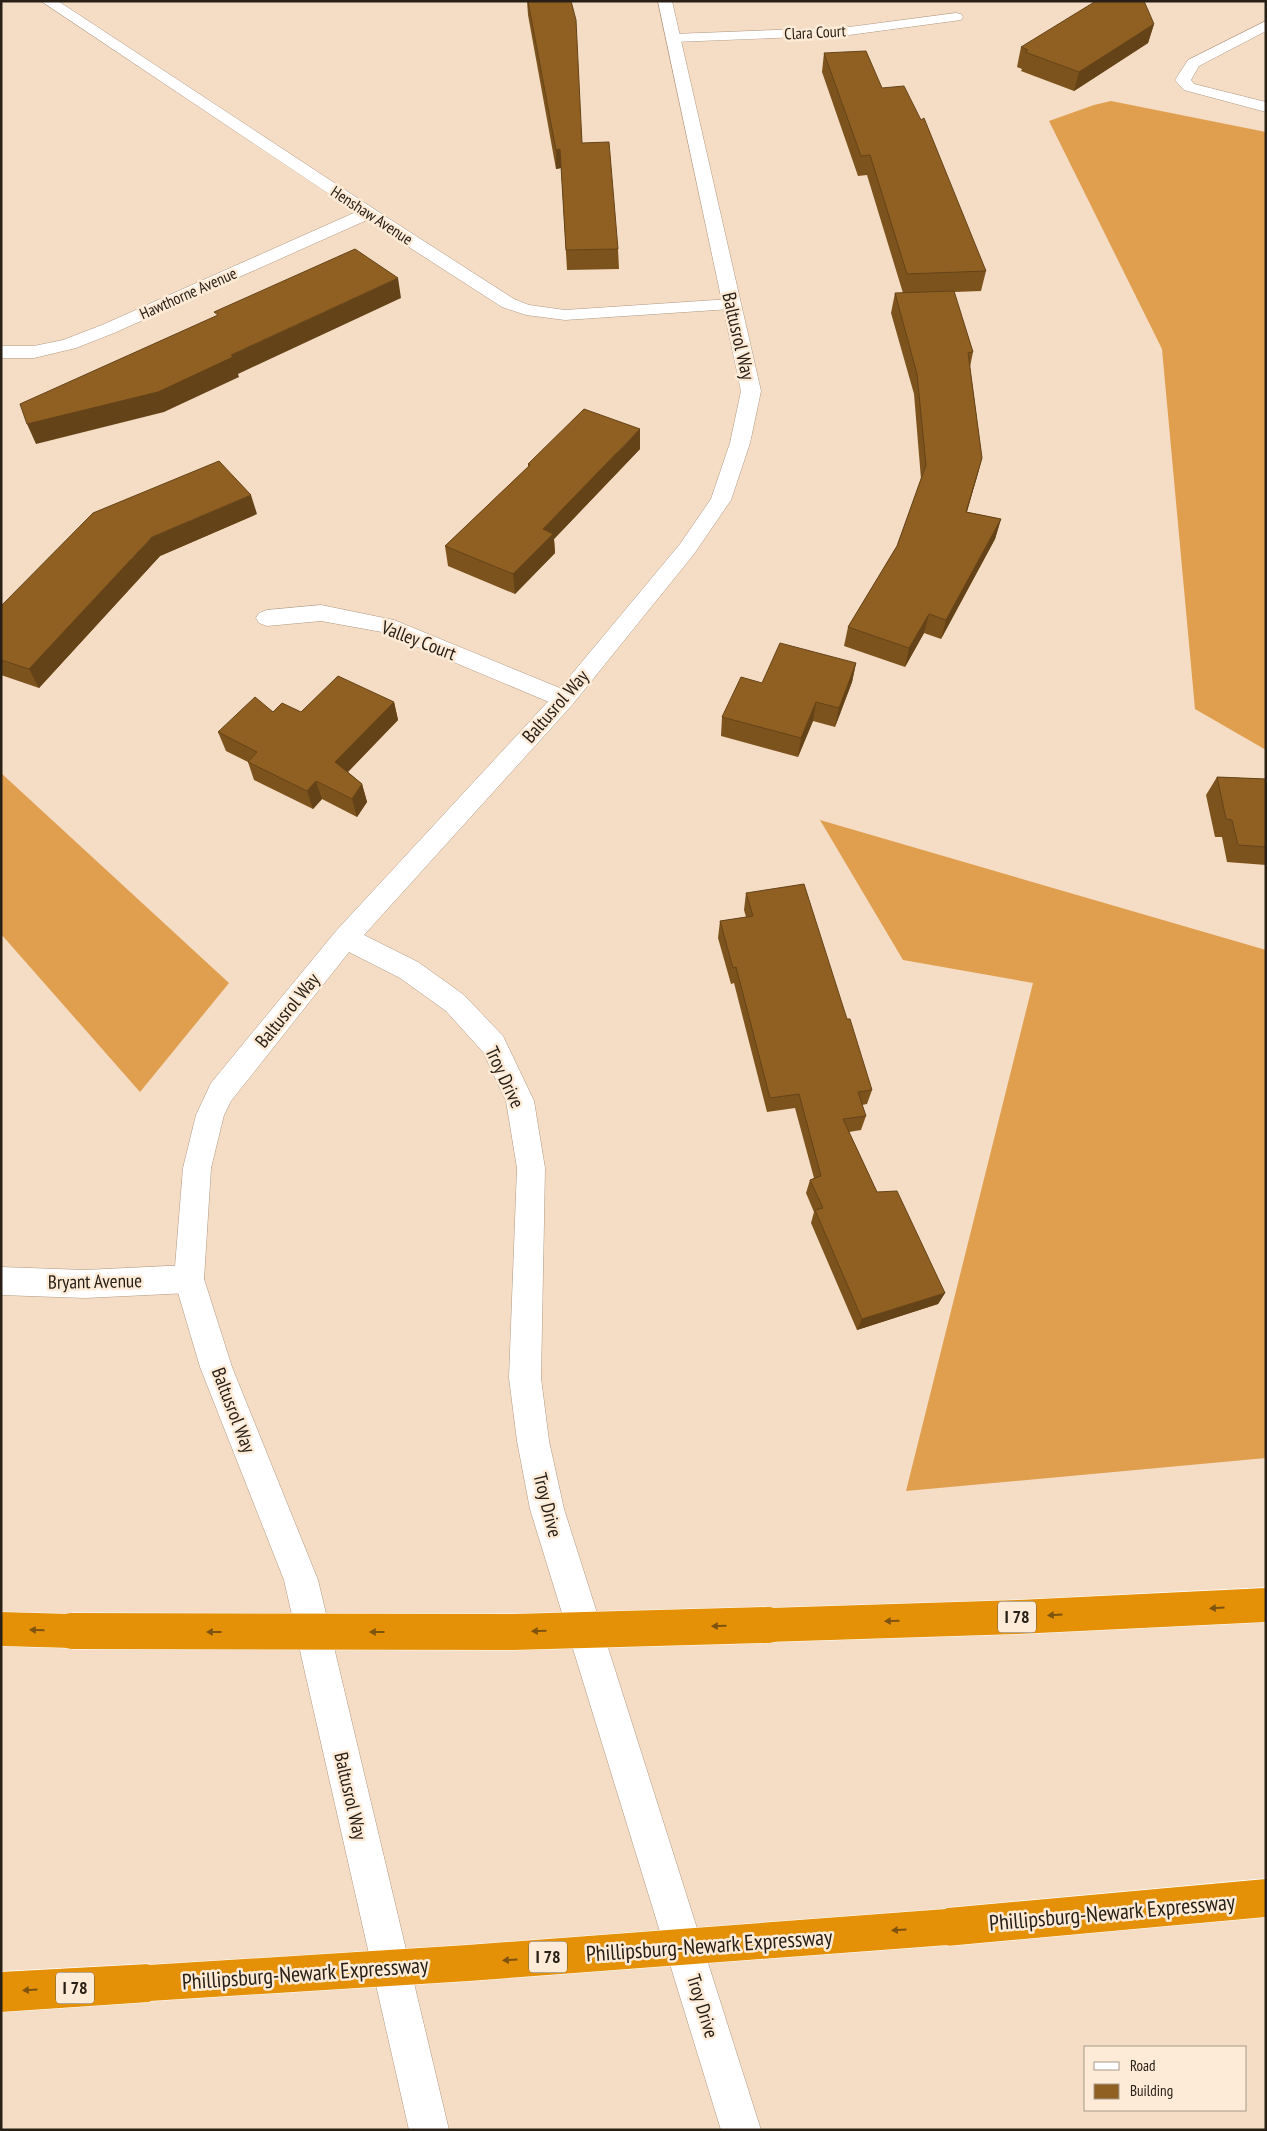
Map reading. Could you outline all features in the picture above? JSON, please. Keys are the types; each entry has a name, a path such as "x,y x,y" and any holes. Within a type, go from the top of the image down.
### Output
{"highway":[{"name":"I 78","path":"1,1630 503,1632 1018,1617 1266,1605"},
{"name":"Phillipsburg-Newark Expressway","path":"1,1992 468,1963 947,1927 1266,1898"}],"street":[{"name":"Henshaw Avenue","path":"48,1 499,298 526,310 565,315 731,304"},
{"name":"Baltusrol Way","path":"429,2130 301,1580 216,1367 189,1278 197,1168 210,1115 222,1092 345,938 564,699 687,549 721,500 740,443 751,391 665,1"},
{"name":"Clara Court","path":"674,38 849,31 956,17"},
{"path":"1266,25 1193,62 1183,80 1189,88 1266,107"},
{"name":"Hawthorne Avenue","path":"1,352 34,352 69,344 108,329 368,213"},
{"name":"Valley Court","path":"267,618 321,613 386,625 564,699"},
{"name":"Troy Drive","path":"345,938 409,970 455,1003 493,1044 520,1101 531,1168 525,1378 533,1441 547,1509 741,2130"},
{"name":"Bryant Avenue","path":"1,1282 84,1284 189,1278"}],"shaded area":[{"path":"1111,101 1266,132 1266,750 1195,709 1162,349 1049,121"},
{"path":"1,773 229,983 140,1092 1,934"},
{"path":"820,820 1266,950 1266,1458 906,1491 1033,983 903,960"}],"building":[{"path":"528,1 571,1 576,20 582,143 609,142 618,249 566,250 560,149 556,150"},
{"path":"1096,1 1144,1 1154,24 1079,72 1025,52 1028,50 1021,47"},
{"path":"866,51 882,88 904,86 921,120 924,118 986,271 907,274 870,155 861,156 824,53"},
{"path":"355,249 398,278 231,355 233,357 158,392 27,424 20,404 218,315 214,312"},
{"path":"954,291 973,352 968,353 982,458 966,512 1001,519 946,620 929,614 909,648 848,627 897,546 926,465 917,374 895,293"},
{"path":"584,409 640,429 543,529 553,534 513,574 445,546 530,465 528,464"},
{"path":"219,461 251,495 152,537 29,669 1,660 1,606 93,513"},
{"path":"780,643 856,663 839,708 816,702 801,738 722,717 741,677 762,683"},
{"path":"338,676 394,702 335,762 362,784 352,799 316,781 307,791 248,762 257,752 218,732 255,697 273,712 282,703 301,712"},
{"path":"1217,777 1266,779 1266,847 1238,845 1232,820 1226,819"},
{"path":"804,884 872,1090 858,1092 866,1116 843,1119 877,1192 897,1191 945,1293 862,1319 815,1210 823,1208 810,1180 821,1176 799,1094 770,1098 736,967 733,968 720,921 753,916 746,893"}]}
